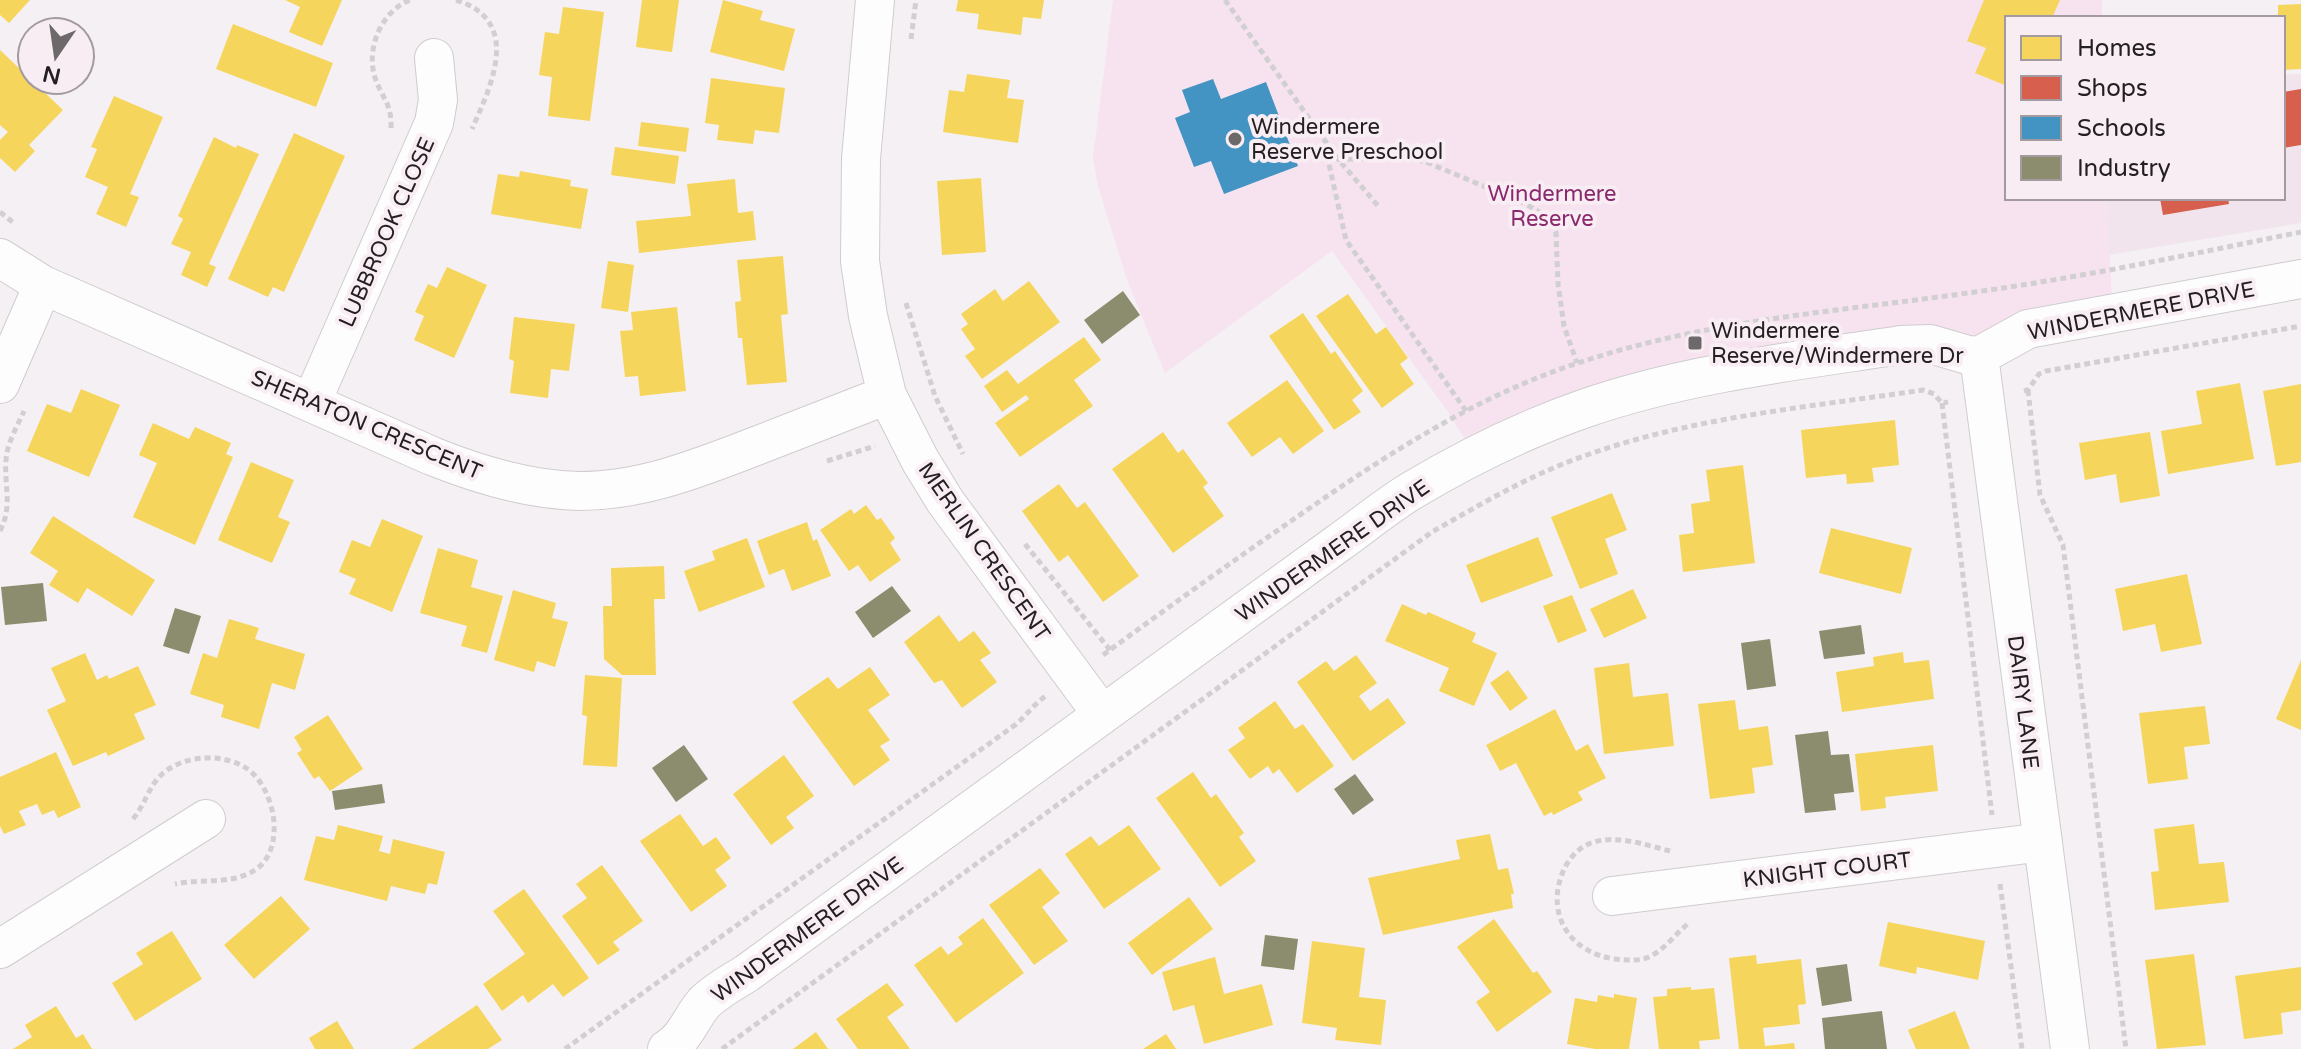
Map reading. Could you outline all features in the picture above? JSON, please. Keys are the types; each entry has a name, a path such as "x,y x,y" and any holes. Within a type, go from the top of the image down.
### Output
{"street":[{"name":"MERLIN CRESCENT","path":"875,0 861,159 860,261 868,316 887,395 945,501 1101,713"},
{"name":"LUBBROOK CLOSE","path":"312,401 434,123 438,100 434,58"},
{"name":"SHERATON CRESCENT","path":"0,258 43,285 472,472 508,482 579,491 644,484 680,476 887,395"},
{"name":"WINDERMERE DRIVE","path":"671,1048 716,993 1409,492 1475,456 1539,426 1631,394 1712,375 1915,344 1930,344 1979,356 2028,329 2301,279"},
{"path":"13,396 43,285"},
{"name":"DAIRY LANE","path":"1979,356 2070,1049"},
{"path":"0,949 206,819"},
{"name":"KNIGHT COURT","path":"1612,896 2043,842"}],"path":[{"path":"391,132 388,102 374,74 374,42 391,13 410,0"},
{"path":"911,44 916,0"},
{"path":"1225,0 1338,159 1379,207"},
{"path":"1466,411 1346,240 1328,160 1400,157 1426,162 1524,203 1550,218 1556,233 1564,326 1577,363"},
{"path":"905,301 935,396 967,462"},
{"path":"2126,1049 2063,545 2040,495 2028,390 2039,374 2046,371 2301,326"},
{"path":"722,1049 1432,532 1520,483 1583,456 1682,428 1746,416 1923,390 1934,394 1942,403 1993,828"},
{"path":"2020,392 2028,390"},
{"path":"0,531 6,519 9,499 6,461 13,396"},
{"path":"1942,403 1957,400"},
{"path":"1019,536 1110,650"},
{"path":"565,1049 1015,725 1035,703 1048,695"},
{"path":"1998,869 2022,1049"}],"shaded area":[{"path":"2301,74 2301,223 2108,255 2106,200 2285,200 2285,75"}],"green space":[{"name":"Windermere Reserve","path":"1113,0 2102,0 2102,16 2005,16 2005,200 2106,200 2113,313 2016,334 1787,363 1475,456 1448,412 1332,251 1165,373 1127,280 1098,186 1093,158"}],"building: Homes":[{"path":"0,0 30,0 9,23 0,15"},
{"path":"285,0 342,0 322,46 289,32 300,7"},
{"path":"642,0 679,0 672,52 636,47"},
{"path":"723,0 763,11 760,20 795,29 784,71 710,52"},
{"path":"958,0 1044,0 1041,19 1023,17 1021,35 977,29 979,14 956,11"},
{"path":"1984,0 2060,0 2053,16 2005,16 2005,85 1975,73 1986,48 1967,41"},
{"path":"2301,4 2301,69 2285,70 2285,16 2278,16 2278,5"},
{"path":"563,7 604,12 590,121 548,116 552,77 539,75 545,32 559,34"},
{"path":"233,24 333,63 316,107 216,69"},
{"path":"0,50 16,65 16,96 48,96 63,110 29,145 35,151 15,172 0,158 0,140 8,132 0,125"},
{"path":"967,74 1010,80 1007,98 1024,100 1018,143 943,132 949,90 964,92"},
{"path":"711,78 785,88 779,133 755,130 753,144 717,140 719,125 705,123"},
{"path":"114,96 163,117 130,194 139,197 126,227 96,214 108,187 85,177 97,149 91,147"},
{"path":"641,122 689,128 686,152 638,146"},
{"path":"294,133 345,156 284,292 273,287 268,297 228,279"},
{"path":"214,137 236,148 237,145 259,154 209,264 216,267 207,287 181,275 191,252 171,244 183,219 178,216"},
{"path":"615,147 679,156 675,184 611,175"},
{"path":"520,171 571,180 570,186 588,189 581,229 491,214 498,174 519,177"},
{"path":"981,178 986,252 942,255 937,181"},
{"path":"735,179 738,213 753,211 756,240 639,253 636,221 691,216 687,184"},
{"path":"783,256 788,314 781,315 787,382 747,385 735,302 741,301 737,260"},
{"path":"608,261 634,265 628,312 601,308"},
{"path":"447,267 487,285 454,358 414,340 424,316 415,312 428,284 437,288"},
{"path":"1029,281 1060,322 982,379 965,356 975,349 961,329 968,324 961,314 995,289 1003,301"},
{"path":"1348,294 1376,334 1386,327 1408,358 1400,364 1414,384 1382,408 1316,316"},
{"path":"677,307 686,391 640,396 638,376 625,377 620,331 633,330 631,312"},
{"path":"1303,313 1331,354 1335,351 1363,391 1352,400 1361,412 1334,430 1269,336"},
{"path":"514,317 575,324 569,371 551,369 548,398 510,393 514,361 509,359"},
{"path":"1084,337 1101,360 1074,380 1093,406 1020,457 995,423 1029,399 1026,395 1002,412 984,386 1007,370 1018,384"},
{"path":"1287,380 1324,431 1293,454 1280,437 1252,457 1227,423"},
{"path":"2240,383 2254,459 2168,474 2161,431 2202,424 2196,391"},
{"path":"2301,384 2301,462 2276,466 2263,391"},
{"path":"81,389 120,405 89,477 27,451 47,404 71,413"},
{"path":"1895,420 1899,465 1872,468 1874,482 1847,484 1846,474 1806,478 1801,430"},
{"path":"153,423 189,439 195,427 231,443 226,454 233,457 195,545 133,517 157,463 139,455"},
{"path":"1163,432 1178,453 1183,449 1208,483 1203,487 1224,516 1173,553 1112,469"},
{"path":"2150,432 2160,496 2120,503 2116,474 2085,480 2079,443"},
{"path":"251,462 294,480 278,517 290,522 272,563 218,540"},
{"path":"1743,465 1755,563 1683,572 1679,535 1694,533 1691,504 1710,501 1706,470"},
{"path":"1059,484 1077,508 1085,502 1139,576 1103,602 1068,555 1059,562 1022,511"},
{"path":"1612,493 1627,530 1605,539 1618,574 1580,589 1551,517"},
{"path":"866,505 877,520 881,518 895,538 890,543 901,560 870,582 858,565 849,571 820,530 851,509 854,514"},
{"path":"53,516 155,580 132,616 87,588 78,603 49,585 58,571 30,553"},
{"path":"382,519 423,536 392,612 349,594 356,579 339,572 352,540 370,547"},
{"path":"807,522 831,576 792,591 784,569 769,575 757,541"},
{"path":"1831,528 1912,548 1901,594 1819,573"},
{"path":"1538,537 1553,576 1481,603 1466,565"},
{"path":"747,538 765,587 699,612 684,571 715,560 712,551"},
{"path":"438,548 478,560 471,587 503,596 487,653 461,646 467,626 420,613"},
{"path":"664,566 665,599 654,599 656,675 622,675 604,659 603,606 612,606 611,568"},
{"path":"2187,574 2202,644 2161,652 2155,624 2123,631 2115,589"},
{"path":"1633,589 1647,618 1604,638 1590,609"},
{"path":"513,590 556,603 552,618 568,622 555,667 537,661 534,672 494,660"},
{"path":"1572,595 1587,631 1558,643 1543,606"},
{"path":"1402,604 1476,633 1472,642 1497,653 1474,706 1439,691 1449,668 1385,641"},
{"path":"939,615 959,642 974,631 991,653 980,660 997,682 962,708 942,680 934,683 904,642"},
{"path":"229,619 259,628 255,639 305,654 295,690 272,683 259,729 221,717 224,705 190,694 203,653 217,658"},
{"path":"1903,652 1904,663 1929,660 1934,699 1842,712 1836,672 1874,666 1873,657"},
{"path":"85,653 97,680 107,675 109,679 138,666 156,705 134,714 145,739 108,756 106,752 73,766 47,710 66,701 51,668"},
{"path":"1356,655 1377,683 1359,696 1370,711 1388,698 1406,723 1353,761 1297,682 1326,661 1334,671"},
{"path":"2301,660 2301,730 2276,719"},
{"path":"1629,663 1633,697 1668,693 1674,746 1604,754 1594,668"},
{"path":"870,667 890,695 868,710 890,740 880,746 890,760 854,786 792,702 828,677 838,689"},
{"path":"1508,670 1528,698 1510,711 1490,683"},
{"path":"585,675 622,678 617,767 583,765 587,716 582,715"},
{"path":"1735,700 1739,730 1768,726 1773,765 1752,768 1755,793 1710,799 1698,704"},
{"path":"1275,701 1295,729 1303,724 1334,766 1297,793 1279,769 1273,774 1268,766 1250,779 1228,750 1245,738 1238,728"},
{"path":"2205,706 2210,744 2184,747 2188,779 2148,784 2139,713"},
{"path":"1555,709 1576,751 1588,744 1606,778 1578,792 1583,800 1553,815 1552,812 1544,816 1516,763 1500,771 1486,745"},
{"path":"328,715 363,769 330,791 319,776 314,779 297,753 302,750 294,737"},
{"path":"1933,745 1938,791 1885,797 1886,808 1861,811 1855,754"},
{"path":"56,752 81,807 58,818 54,810 42,815 37,804 19,811 26,825 4,834 0,826 0,777"},
{"path":"784,755 814,796 786,817 794,828 771,845 733,794"},
{"path":"1193,772 1211,798 1216,794 1244,833 1239,837 1256,861 1220,887 1156,798"},
{"path":"680,814 703,846 716,837 731,858 715,870 727,886 691,912 640,841"},
{"path":"2194,824 2199,864 2224,862 2229,902 2155,910 2151,872 2159,871 2154,829"},
{"path":"338,825 383,836 379,851 390,854 393,839 445,852 437,885 428,883 425,894 391,886 387,901 304,880 316,836 334,840"},
{"path":"1129,825 1161,869 1104,909 1065,854 1091,836 1099,846"},
{"path":"1490,834 1498,870 1508,868 1514,894 1511,894 1513,908 1383,935 1368,878 1460,859 1456,840"},
{"path":"602,865 643,921 613,942 620,950 598,965 562,916 587,898 576,884"},
{"path":"1040,868 1060,893 1042,907 1068,941 1034,965 989,905"},
{"path":"524,889 589,978 563,997 553,984 528,1003 523,995 502,1011 483,984 525,954 493,911"},
{"path":"281,896 310,929 254,979 224,945"},
{"path":"1189,897 1213,929 1152,975 1128,943"},
{"path":"983,918 1024,973 956,1023 914,965 941,946 948,955 963,944 958,937"},
{"path":"1494,919 1533,973 1537,971 1552,992 1497,1032 1476,1002 1490,992 1457,947"},
{"path":"1888,922 1985,941 1978,980 1917,967 1916,974 1879,966"},
{"path":"172,931 202,979 135,1021 112,983 143,964 136,953"},
{"path":"1312,941 1365,948 1359,997 1386,1000 1381,1045 1335,1040 1337,1028 1302,1023"},
{"path":"2194,954 2206,1045 2157,1049 2145,960"},
{"path":"1756,955 1757,964 1801,959 1806,1004 1798,1005 1800,1024 1763,1028 1765,1046 1794,1043 1795,1049 1739,1049 1729,958"},
{"path":"1215,957 1224,994 1262,984 1273,1025 1204,1044 1194,1005 1173,1011 1162,972"},
{"path":"2301,967 2301,1010 2281,1013 2283,1034 2244,1039 2235,976"},
{"path":"887,983 904,1005 887,1017 910,1049 858,1049 836,1019"},
{"path":"1691,987 1691,990 1714,988 1720,1039 1699,1041 1700,1049 1659,1049 1653,997 1667,996 1667,989"},
{"path":"1614,994 1637,998 1629,1049 1595,1049 1567,1044 1575,998 1597,1002 1598,995 1614,998"},
{"path":"477,1005 502,1040 488,1049 412,1049"},
{"path":"56,1006 76,1038 83,1034 92,1049 13,1049 32,1037 25,1025"},
{"path":"1955,1011 1970,1049 1916,1049 1908,1030"},
{"path":"337,1021 354,1049 315,1049 309,1038"},
{"path":"816,1032 828,1049 793,1049"},
{"path":"1166,1034 1176,1049 1143,1049"}],"building: Shops":[{"path":"2301,89 2301,145 2285,148 2285,92"},
{"path":"2160,200 2228,200 2229,204 2163,215"}],"building: Schools":[{"name":"Windermere Reserve Preschool","path":"1213,79 1221,99 1266,82 1298,166 1224,194 1211,161 1194,167 1175,118 1190,112 1182,90"}],"building: Industry":[{"path":"1123,291 1140,315 1102,344 1084,320"},
{"path":"43,583 47,621 5,625 1,587"},
{"path":"892,586 911,611 873,638 855,612"},
{"path":"175,608 201,616 189,654 163,646"},
{"path":"1861,625 1865,654 1824,659 1819,631"},
{"path":"1770,639 1776,686 1747,690 1741,643"},
{"path":"1828,731 1831,755 1849,754 1854,792 1834,794 1836,810 1805,813 1795,735"},
{"path":"684,745 708,779 676,802 652,768"},
{"path":"1355,774 1374,800 1353,815 1334,789"},
{"path":"382,784 385,803 335,810 332,791"},
{"path":"1265,935 1298,939 1294,970 1261,966"},
{"path":"1847,964 1852,1001 1822,1006 1816,968"},
{"path":"1882,1011 1887,1049 1825,1049 1822,1018"}],"place":[{"name":"Windermere Reserve Preschool","path":"1235,139"},
{"name":"Windermere Reserve/Windermere Dr","path":"1695,343"}]}
